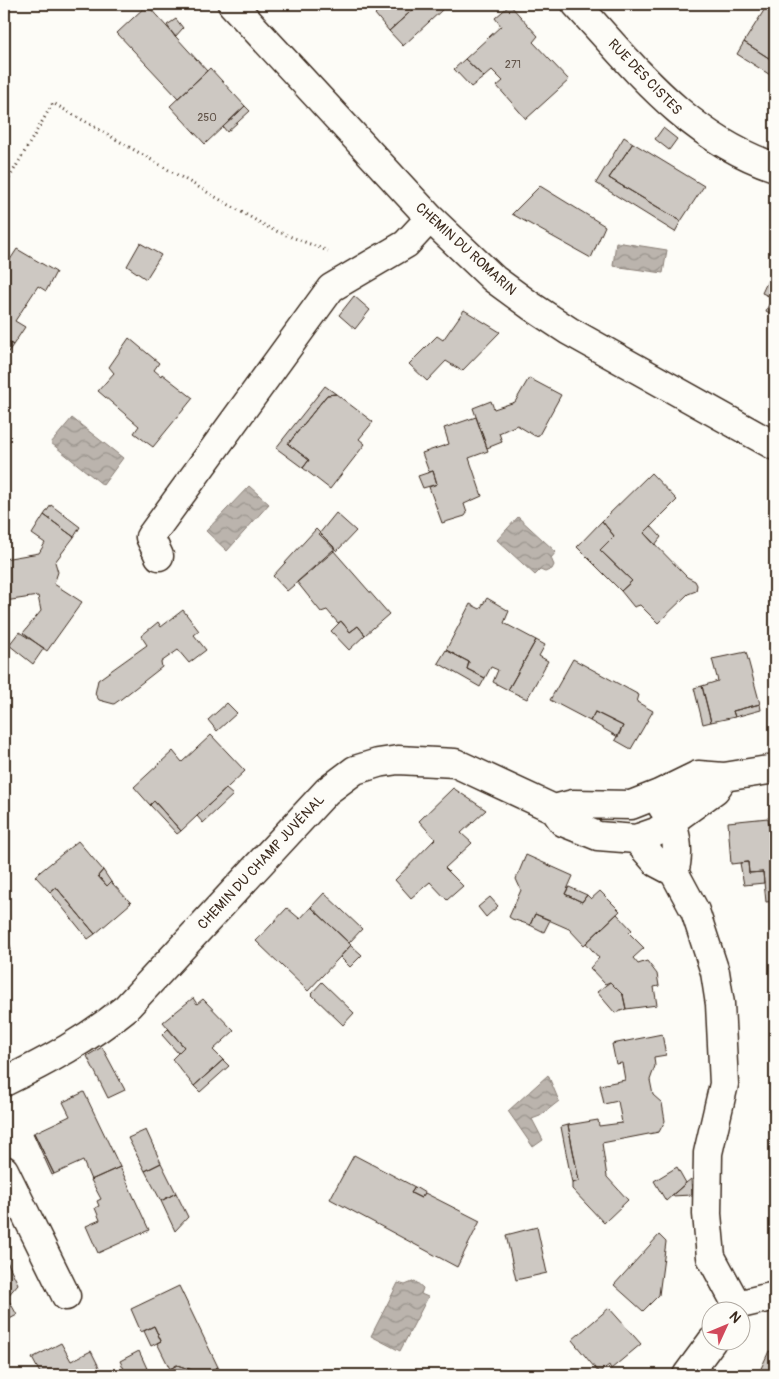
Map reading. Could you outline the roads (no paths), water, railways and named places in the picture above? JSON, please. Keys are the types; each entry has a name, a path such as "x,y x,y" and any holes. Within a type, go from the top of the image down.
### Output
{"street":[{"name":"CHEMIN DU ROMARIN","path":"232,4 430,218 494,279 569,331 775,446"},
{"name":"RUE DES CISTES","path":"576,4 656,91 682,115 714,139 750,158 775,167"},
{"path":"159,556 150,537 331,288 366,265 406,244 430,218"},
{"name":"CHEMIN DU CHAMP JUVÉNAL","path":"4,1082 61,1053 98,1030 126,1008 327,792 355,770 378,763 398,760 455,763 554,809 563,822 598,836 636,839 656,832 672,821 715,790 724,777"},
{"path":"554,809 573,804 631,805 698,774 724,777 775,769"},
{"path":"645,799 664,809 672,821 678,860 674,872"},
{"path":"645,799 634,821 636,839 657,863 674,872 695,910 716,972 720,1004 724,1084 708,1153 707,1214 711,1257 731,1302"},
{"path":"4,1170 66,1296"},
{"path":"752,1303 775,1296"},
{"path":"687,1375 704,1352"}],"water":[{"path":"616,242 667,250 663,273 613,266"},
{"path":"72,418 123,458 103,485 51,443"},
{"path":"249,486 269,504 227,551 206,531"},
{"path":"518,517 556,552 551,558 554,565 552,569 545,572 540,570 535,575 497,540"},
{"path":"548,1075 559,1101 540,1116 532,1119 543,1140 533,1147 508,1111"},
{"path":"415,1281 423,1288 421,1294 428,1297 400,1351 371,1336 398,1283 405,1285"}]}
